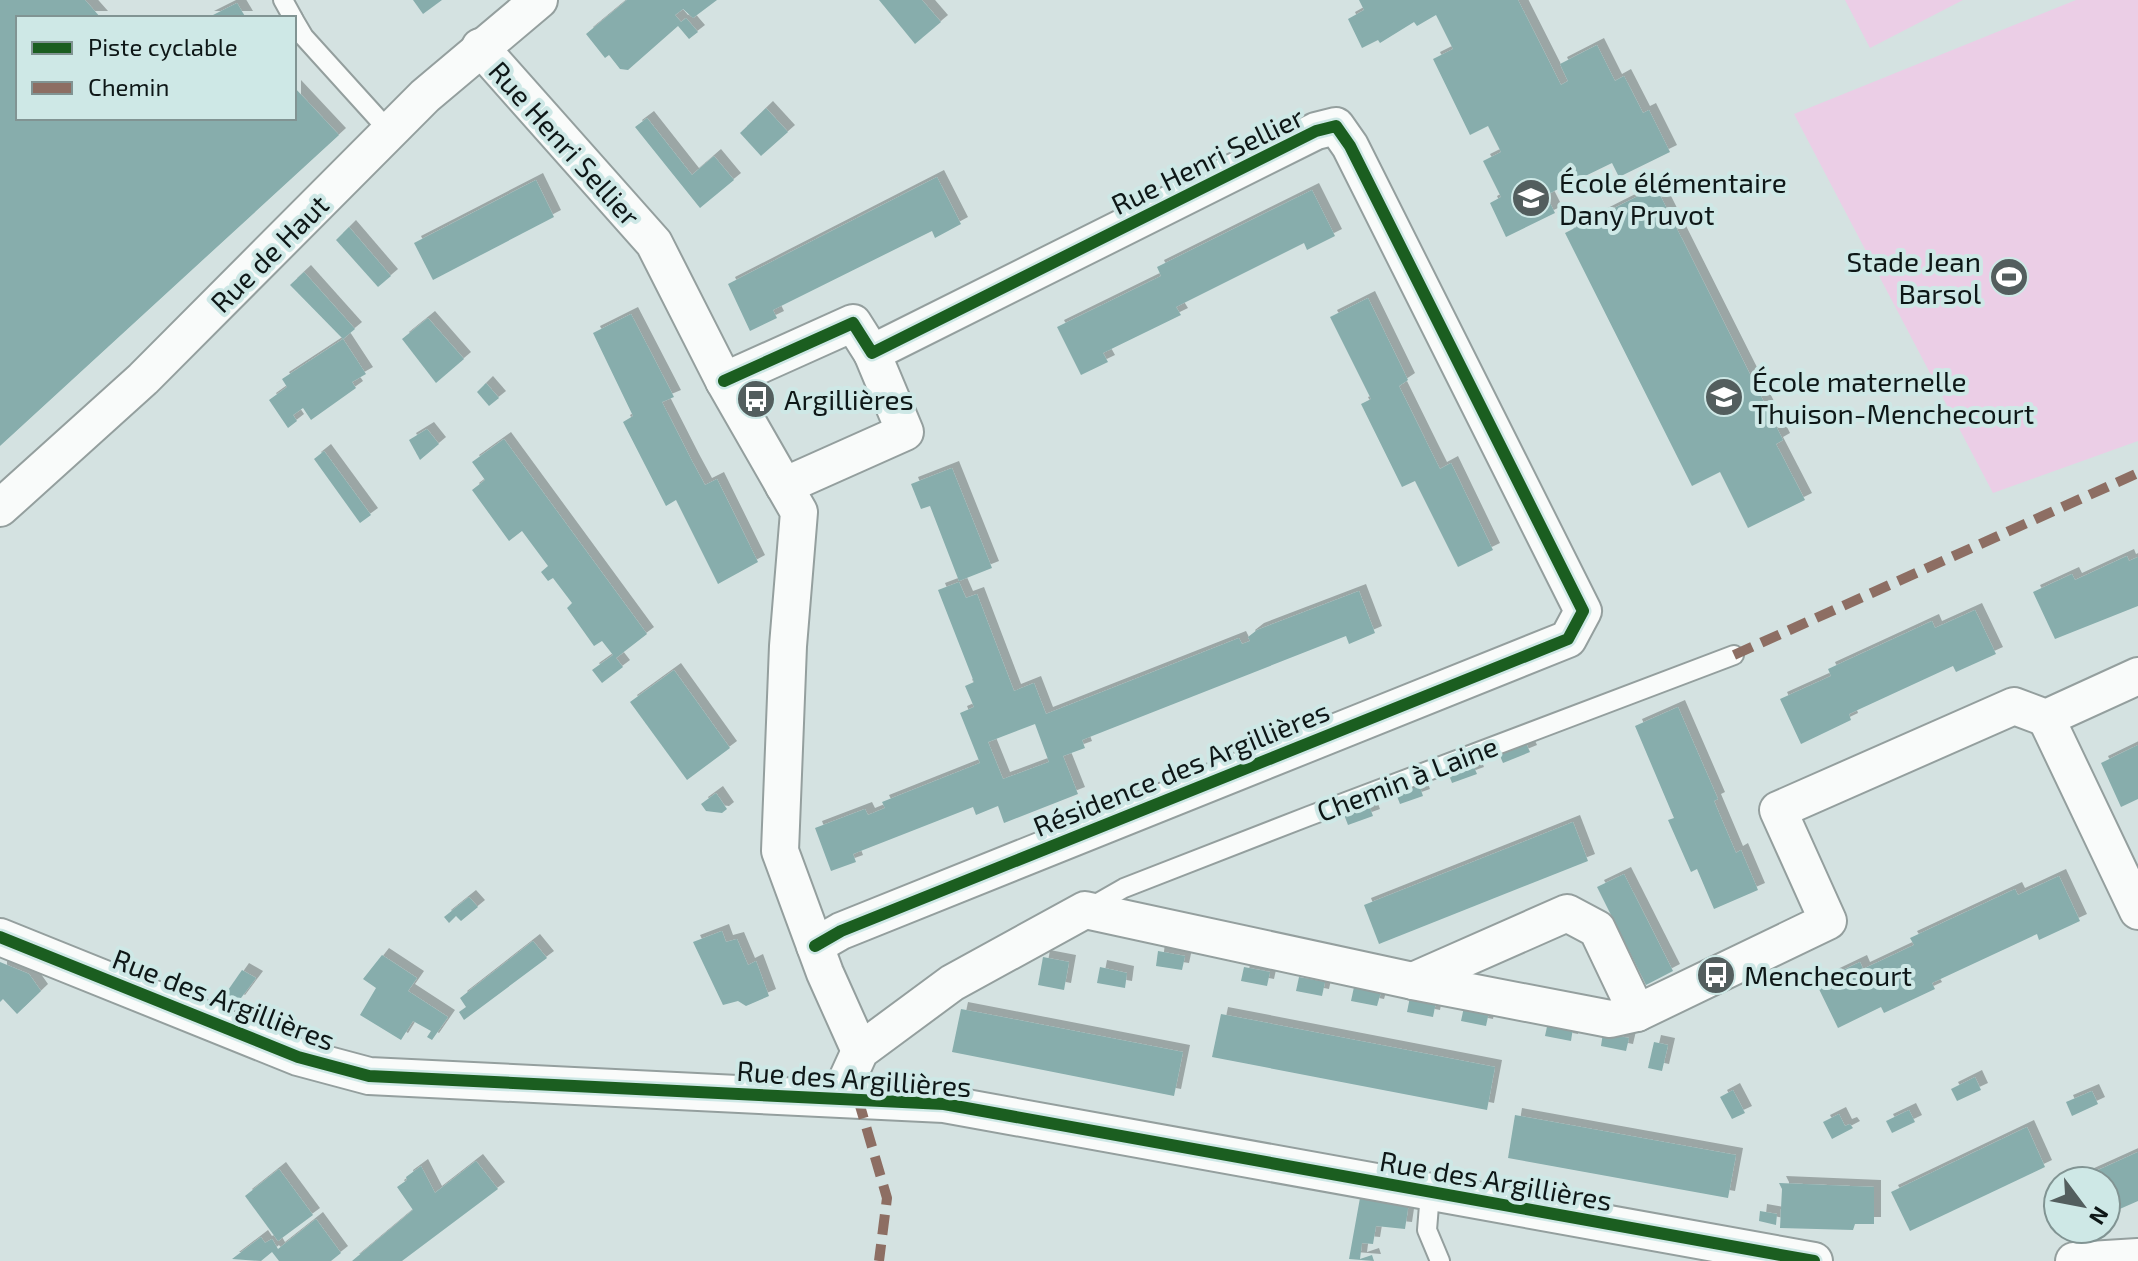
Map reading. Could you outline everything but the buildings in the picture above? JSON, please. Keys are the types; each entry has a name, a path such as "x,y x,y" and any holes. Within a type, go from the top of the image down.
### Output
{"street":[{"name":"Rue de Haut","path":"0,508 143,379 390,132 480,47 539,0"},
{"name":"Rue Henri Sellier","path":"480,47 654,243 724,381"},
{"name":"Rue Henri Sellier","path":"872,353 1316,131 1336,126 1350,146 1583,611 1568,639"},
{"path":"784,486 905,432 872,353 853,323 724,381 784,486 799,512 788,646 780,851 815,946 860,1051"},
{"name":"Résidence des Argillières","path":"815,946 841,931 1568,639"},
{"path":"2046,718 2138,676"},
{"path":"839,1097 860,1051 952,983 1085,910 1413,981 1610,1019 1637,1013 1828,921 1778,810 2014,706 2046,718 2138,911"},
{"path":"1413,981 1567,913 1597,929 1637,1013"},
{"name":"Rue des Argillières","path":"0,937 298,1057 369,1076 944,1104 1814,1261"},
{"path":"2074,1261 2138,1257"}],"lane":[{"path":"296,23 304,37 390,132"},
{"name":"Chemin à Laine","path":"1085,910 1124,888 1734,655"},
{"path":"1430,1193 1427,1230 1440,1261"}],"shaded area":[{"path":"1845,0 1963,0 1870,48"},
{"name":"Stade Jean Barsol","path":"2076,0 2138,0 2138,441 1993,493 1794,114"}],"marked path":[{"path":"1734,655 2138,473"},
{"path":"858,1099 887,1198 879,1261"}],"cycle path":[{"path":"724,381 853,323 872,353 1316,131 1336,126 1350,146 1583,611 1568,639 841,931 815,946"},
{"path":"0,937 298,1057 369,1076 944,1104 1814,1261"}],"place":[{"name":"École élémentaire Dany Pruvot","path":"1531,198"},
{"name":"Stade Jean Barsol","path":"2009,277"},
{"name":"École maternelle Thuison-Menchecourt","path":"1724,397"},
{"name":"Argillières","path":"756,399"},
{"name":"Menchecourt","path":"1716,975"}]}
